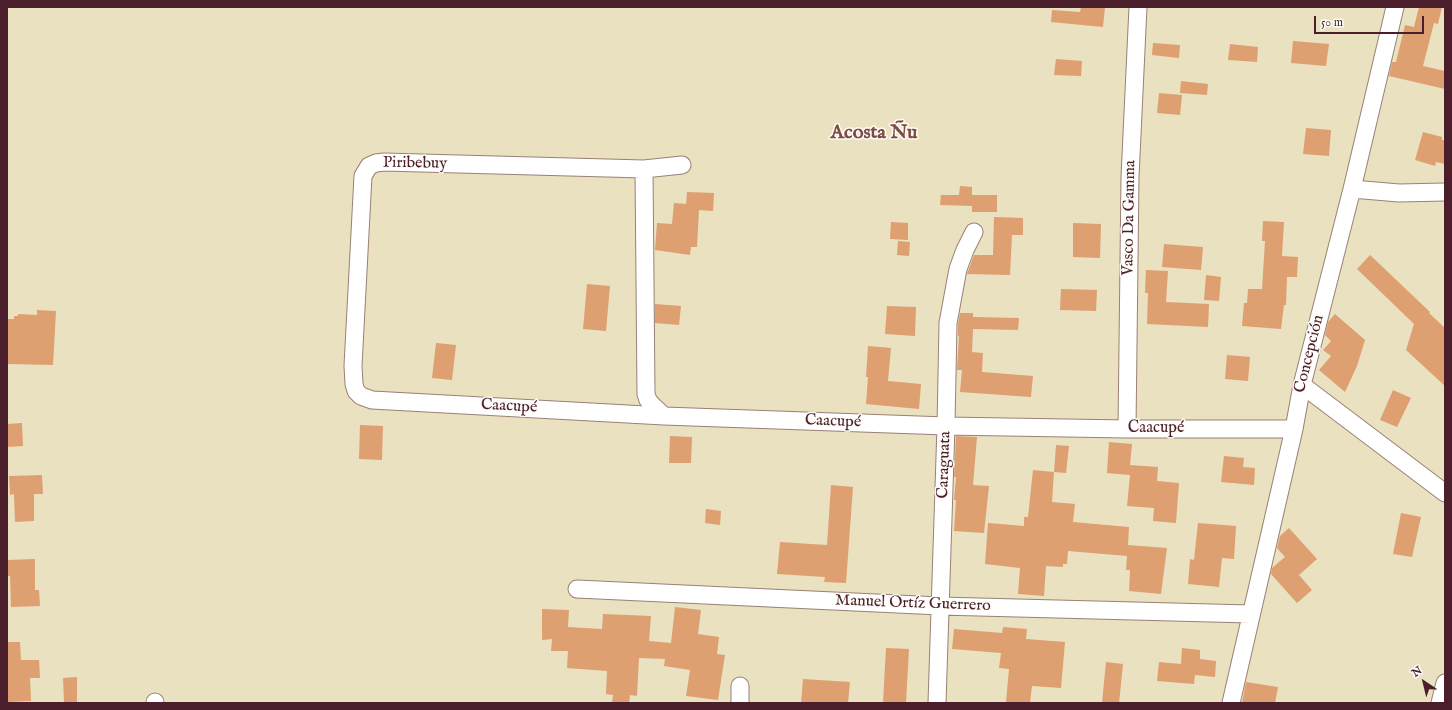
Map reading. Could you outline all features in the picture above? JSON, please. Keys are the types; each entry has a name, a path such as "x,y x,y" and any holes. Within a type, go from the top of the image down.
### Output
{"street":[{"name":"Vasco Da Gamma","path":"1127,429 1130,177 1138,7"},
{"name":"Concepción","path":"1231,703 1250,614 1294,429 1302,385 1352,189 1395,7"},
{"name":"Piribebuy","path":"372,400 361,396 356,391 353,366 363,176 369,166 384,162 644,169 682,166"},
{"path":"644,169 646,394 652,405 664,416"},
{"path":"1352,189 1399,193 1445,192"},
{"name":"Caraguata","path":"937,703 948,323 958,269 974,232"},
{"path":"1302,385 1445,492"},
{"name":"Caacupé","path":"372,400 664,416 946,426 1127,429 1294,429"},
{"name":"Manuel Ortíz Guerrero","path":"577,589 940,606 1250,614"},
{"path":"1440,703 1445,683"},
{"path":"740,686 740,703"}],"building":[{"path":"1081,7 1105,7 1103,27 1051,22 1052,10 1080,12"},
{"path":"1419,7 1442,7 1438,24 1434,23 1423,66 1445,71 1445,89 1389,76 1392,62 1396,62 1405,25 1414,27"},
{"path":"1293,41 1329,44 1326,66 1291,63"},
{"path":"1153,43 1180,45 1179,58 1152,55"},
{"path":"1230,44 1258,47 1257,62 1228,60"},
{"path":"1056,59 1082,61 1081,76 1054,75"},
{"path":"1181,81 1208,84 1207,95 1180,93"},
{"path":"1159,93 1182,95 1180,115 1157,113"},
{"path":"1306,128 1331,130 1329,156 1303,154"},
{"path":"1423,132 1442,137 1442,140 1445,140 1445,164 1436,162 1435,166 1415,160"},
{"path":"960,186 972,187 972,195 997,195 997,212 972,212 972,206 940,205 941,195 959,195"},
{"path":"687,192 714,193 713,211 699,210 697,247 691,247 690,255 655,250 657,223 672,224 674,203 686,204"},
{"path":"994,217 1023,218 1023,235 1012,235 1010,275 967,274 974,255 993,255"},
{"path":"1263,221 1284,222 1282,256 1298,257 1297,277 1287,277 1286,305 1284,305 1281,329 1242,326 1244,303 1247,303 1248,289 1262,289 1265,241 1262,241"},
{"path":"891,222 908,223 908,240 890,239"},
{"path":"1073,223 1101,224 1100,258 1073,257"},
{"path":"898,241 910,242 909,256 897,255"},
{"path":"1164,244 1203,247 1201,270 1162,267"},
{"path":"1370,255 1445,328 1445,386 1406,350 1414,324 1357,269"},
{"path":"1146,270 1168,271 1166,302 1209,304 1208,327 1147,324 1148,293 1145,293"},
{"path":"1206,275 1221,277 1219,301 1204,300"},
{"path":"587,284 610,286 606,331 583,329"},
{"path":"1061,289 1097,290 1096,311 1060,310"},
{"path":"655,304 681,306 679,325 655,323"},
{"path":"887,306 916,307 915,336 885,334"},
{"path":"37,310 56,311 53,365 7,364 7,319 14,319 14,316 18,316 18,314 37,315"},
{"path":"960,313 973,313 973,317 1019,318 1018,330 973,329 972,352 983,353 982,372 1033,376 1031,397 960,392 962,370 957,370 959,336 958,324"},
{"path":"1335,314 1365,340 1357,366 1345,392 1319,370 1331,356 1323,350 1331,341 1325,335 1328,322"},
{"path":"436,343 456,345 452,380 432,378"},
{"path":"868,346 891,348 888,381 921,384 919,409 866,404"},
{"path":"1227,355 1250,357 1248,381 1225,379"},
{"path":"1393,390 1411,398 1397,427 1380,420"},
{"path":"22,423 23,446 7,447 7,424"},
{"path":"360,425 383,426 382,460 359,459"},
{"path":"670,436 692,437 691,463 669,463"},
{"path":"956,436 977,437 973,485 989,486 984,533 954,531 956,500 954,500 956,477 954,477"},
{"path":"1109,442 1132,444 1130,465 1158,467 1157,481 1179,483 1176,523 1153,521 1154,508 1127,506 1130,475 1107,473"},
{"path":"1056,445 1069,446 1066,473 1054,472"},
{"path":"1224,456 1244,458 1243,467 1255,468 1254,485 1221,482"},
{"path":"1033,470 1054,472 1052,502 1075,504 1073,522 1129,527 1128,545 1167,548 1161,594 1129,591 1130,570 1126,570 1127,556 1068,551 1067,564 1063,564 1063,567 1046,566 1044,596 1018,594 1020,568 985,564 988,523 1024,526 1024,517 1028,517"},
{"path":"42,475 43,494 34,494 34,521 15,522 14,494 10,495 9,476"},
{"path":"831,485 853,487 846,583 824,582 825,577 777,574 780,542 827,545"},
{"path":"706,509 721,511 720,525 705,523"},
{"path":"1401,513 1421,517 1412,557 1393,554"},
{"path":"1198,523 1236,526 1234,559 1222,558 1219,587 1188,584 1190,559 1194,560"},
{"path":"1289,528 1317,559 1299,575 1312,590 1297,603 1271,574 1272,568 1285,557 1277,548 1280,536"},
{"path":"35,559 35,590 39,590 40,606 11,607 10,576 7,576 7,560"},
{"path":"675,607 701,610 698,634 719,637 717,654 725,655 718,700 686,696 690,670 664,666 665,659 639,658 637,696 630,695 629,703 612,703 613,695 606,694 607,671 567,668 568,651 551,651 552,639 542,640 542,609 569,610 568,627 602,629 603,614 651,616 649,641 671,643"},
{"path":"1003,627 1027,629 1026,639 1065,642 1061,688 1032,686 1030,703 1006,702 1009,669 999,668 1001,653 952,649 954,629 1002,633"},
{"path":"7,642 20,642 21,660 39,660 40,678 30,678 31,701 7,702"},
{"path":"886,648 909,649 906,703 883,703"},
{"path":"1182,648 1200,650 1200,659 1216,661 1215,677 1195,675 1194,684 1157,681 1159,662 1181,664"},
{"path":"1106,662 1123,664 1119,703 1102,703"},
{"path":"77,677 77,703 64,703 63,678"},
{"path":"803,679 850,682 848,703 801,703"},
{"path":"1246,682 1278,687 1275,703 1242,703"}],"district":[{"name":"Acosta Ñu","path":"874,134"}]}
